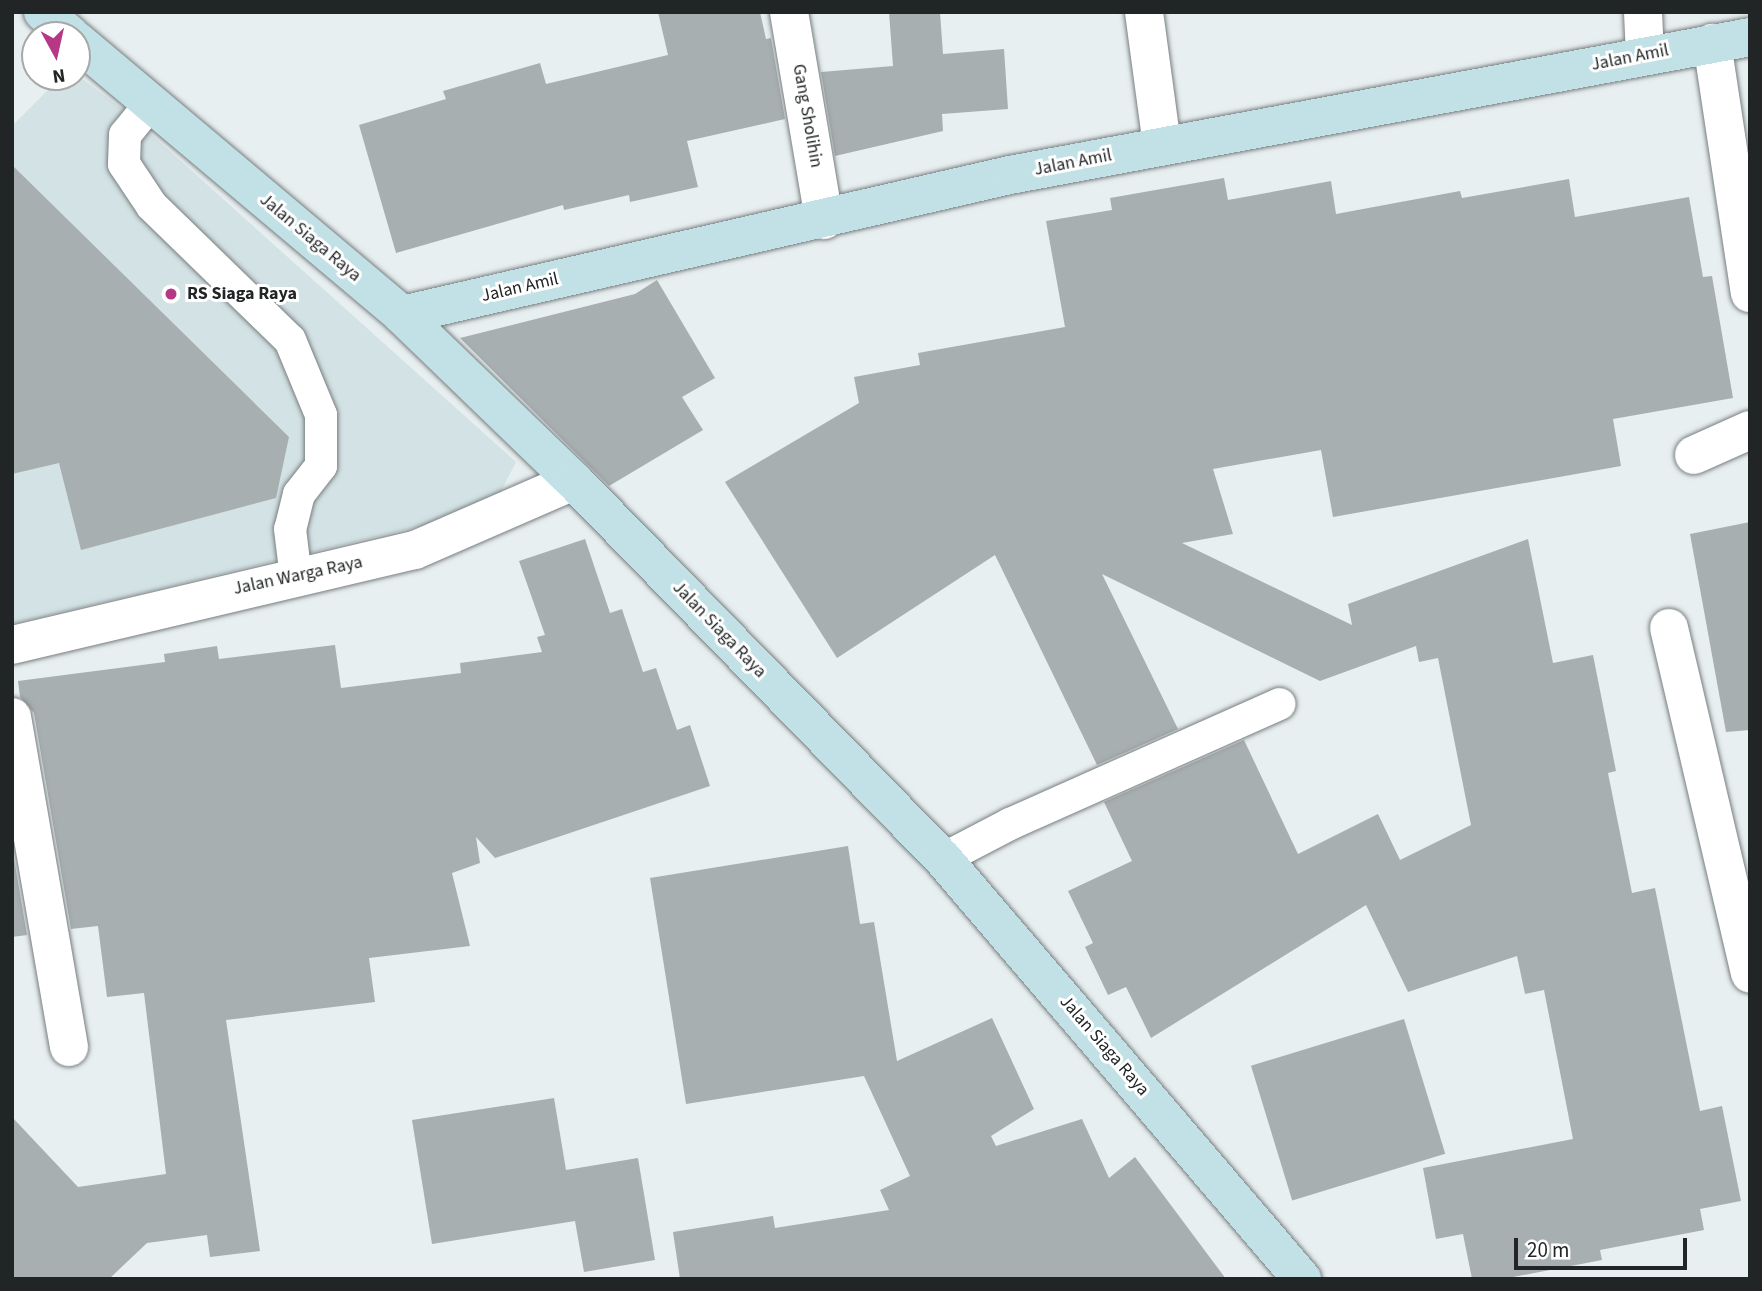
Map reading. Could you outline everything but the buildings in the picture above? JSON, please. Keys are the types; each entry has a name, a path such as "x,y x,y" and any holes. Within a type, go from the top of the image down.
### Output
{"main road":[{"name":"Jalan Amil","path":"402,315 824,220 1010,175 1750,37"},
{"name":"Jalan Siaga Raya","path":"91,53 402,315 574,481 943,859 1302,1279"}],"street":[{"name":"Gang Sholihin","path":"789,12 824,220"},
{"path":"1144,12 1162,146"},
{"path":"1643,12 1645,56"},
{"path":"1712,43 1750,293"},
{"path":"1694,455 1750,430"},
{"name":"Jalan Warga Raya","path":"12,645 415,550 574,481"},
{"path":"1669,628 1750,974"},
{"path":"12,717 69,1047"}],"lane":[{"path":"151,103 125,135 124,164 152,206 290,340 321,415 321,466 299,494 290,529 296,578"},
{"path":"943,859 1010,824 1280,704"}],"shaded area":[{"name":"RS Siaga Raya","path":"91,86 125,111 516,462 492,509 12,624 12,126 47,91 91,91"}],"place":[{"name":"RS Siaga Raya","path":"171,294"}]}
